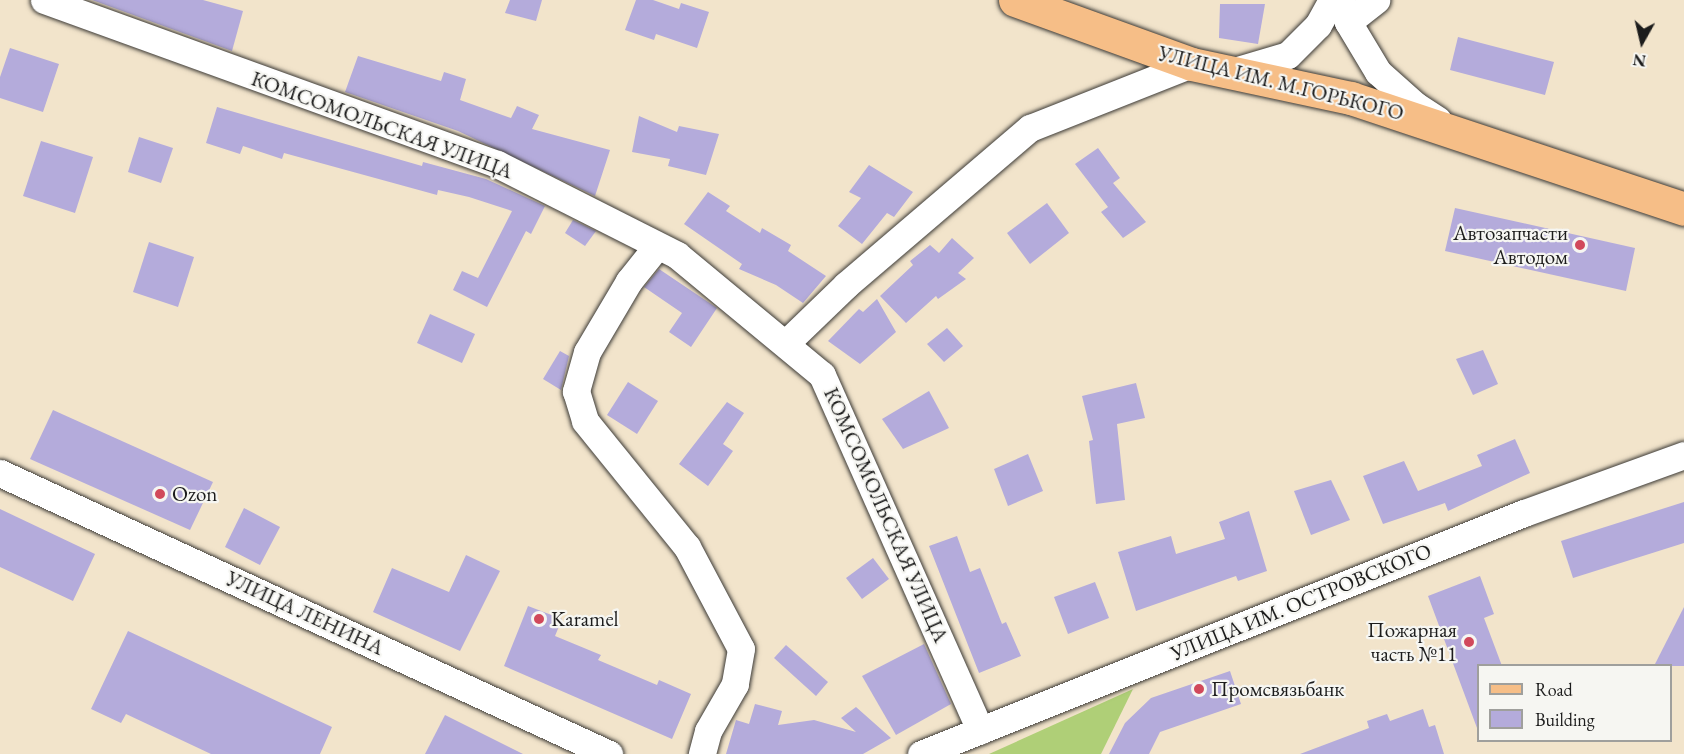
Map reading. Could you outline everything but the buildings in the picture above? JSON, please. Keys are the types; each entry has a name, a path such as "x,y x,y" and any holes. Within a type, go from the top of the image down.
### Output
{"main road":[{"name":"УЛИЦА ИМ. М.ГОРЬКОГО","path":"1015,0 1192,64 1224,73 1351,98 1684,209"}],"street":[{"name":"КОМСОМОЛЬСКАЯ УЛИЦА","path":"44,0 497,164 677,255 822,375 840,411 980,730"},
{"path":"1224,73 1288,55 1318,25 1332,0"},
{"path":"1376,0 1344,11 1378,72 1415,105 1456,132"},
{"path":"786,343 846,285 1030,128 1192,64"},
{"path":"657,246 629,281 587,352 576,391 585,421 687,548 741,649 735,684 708,731 702,754"},
{"name":"УЛИЦА ИМ. ОСТРОВСКОГО","path":"921,754 1524,513 1684,455"},
{"name":"УЛИЦА ЛЕНИНА","path":"0,472 592,751"}],"green space":[{"path":"1133,689 1101,754 989,754"}],"place":[{"name":"Автозапчасти Автодом","path":"1580,245"},
{"name":"Ozon","path":"160,494"},
{"name":"Karamel","path":"539,619"},
{"name":"Пожарная часть №11","path":"1469,642"},
{"name":"Промсвязьбанк","path":"1199,689"}]}
